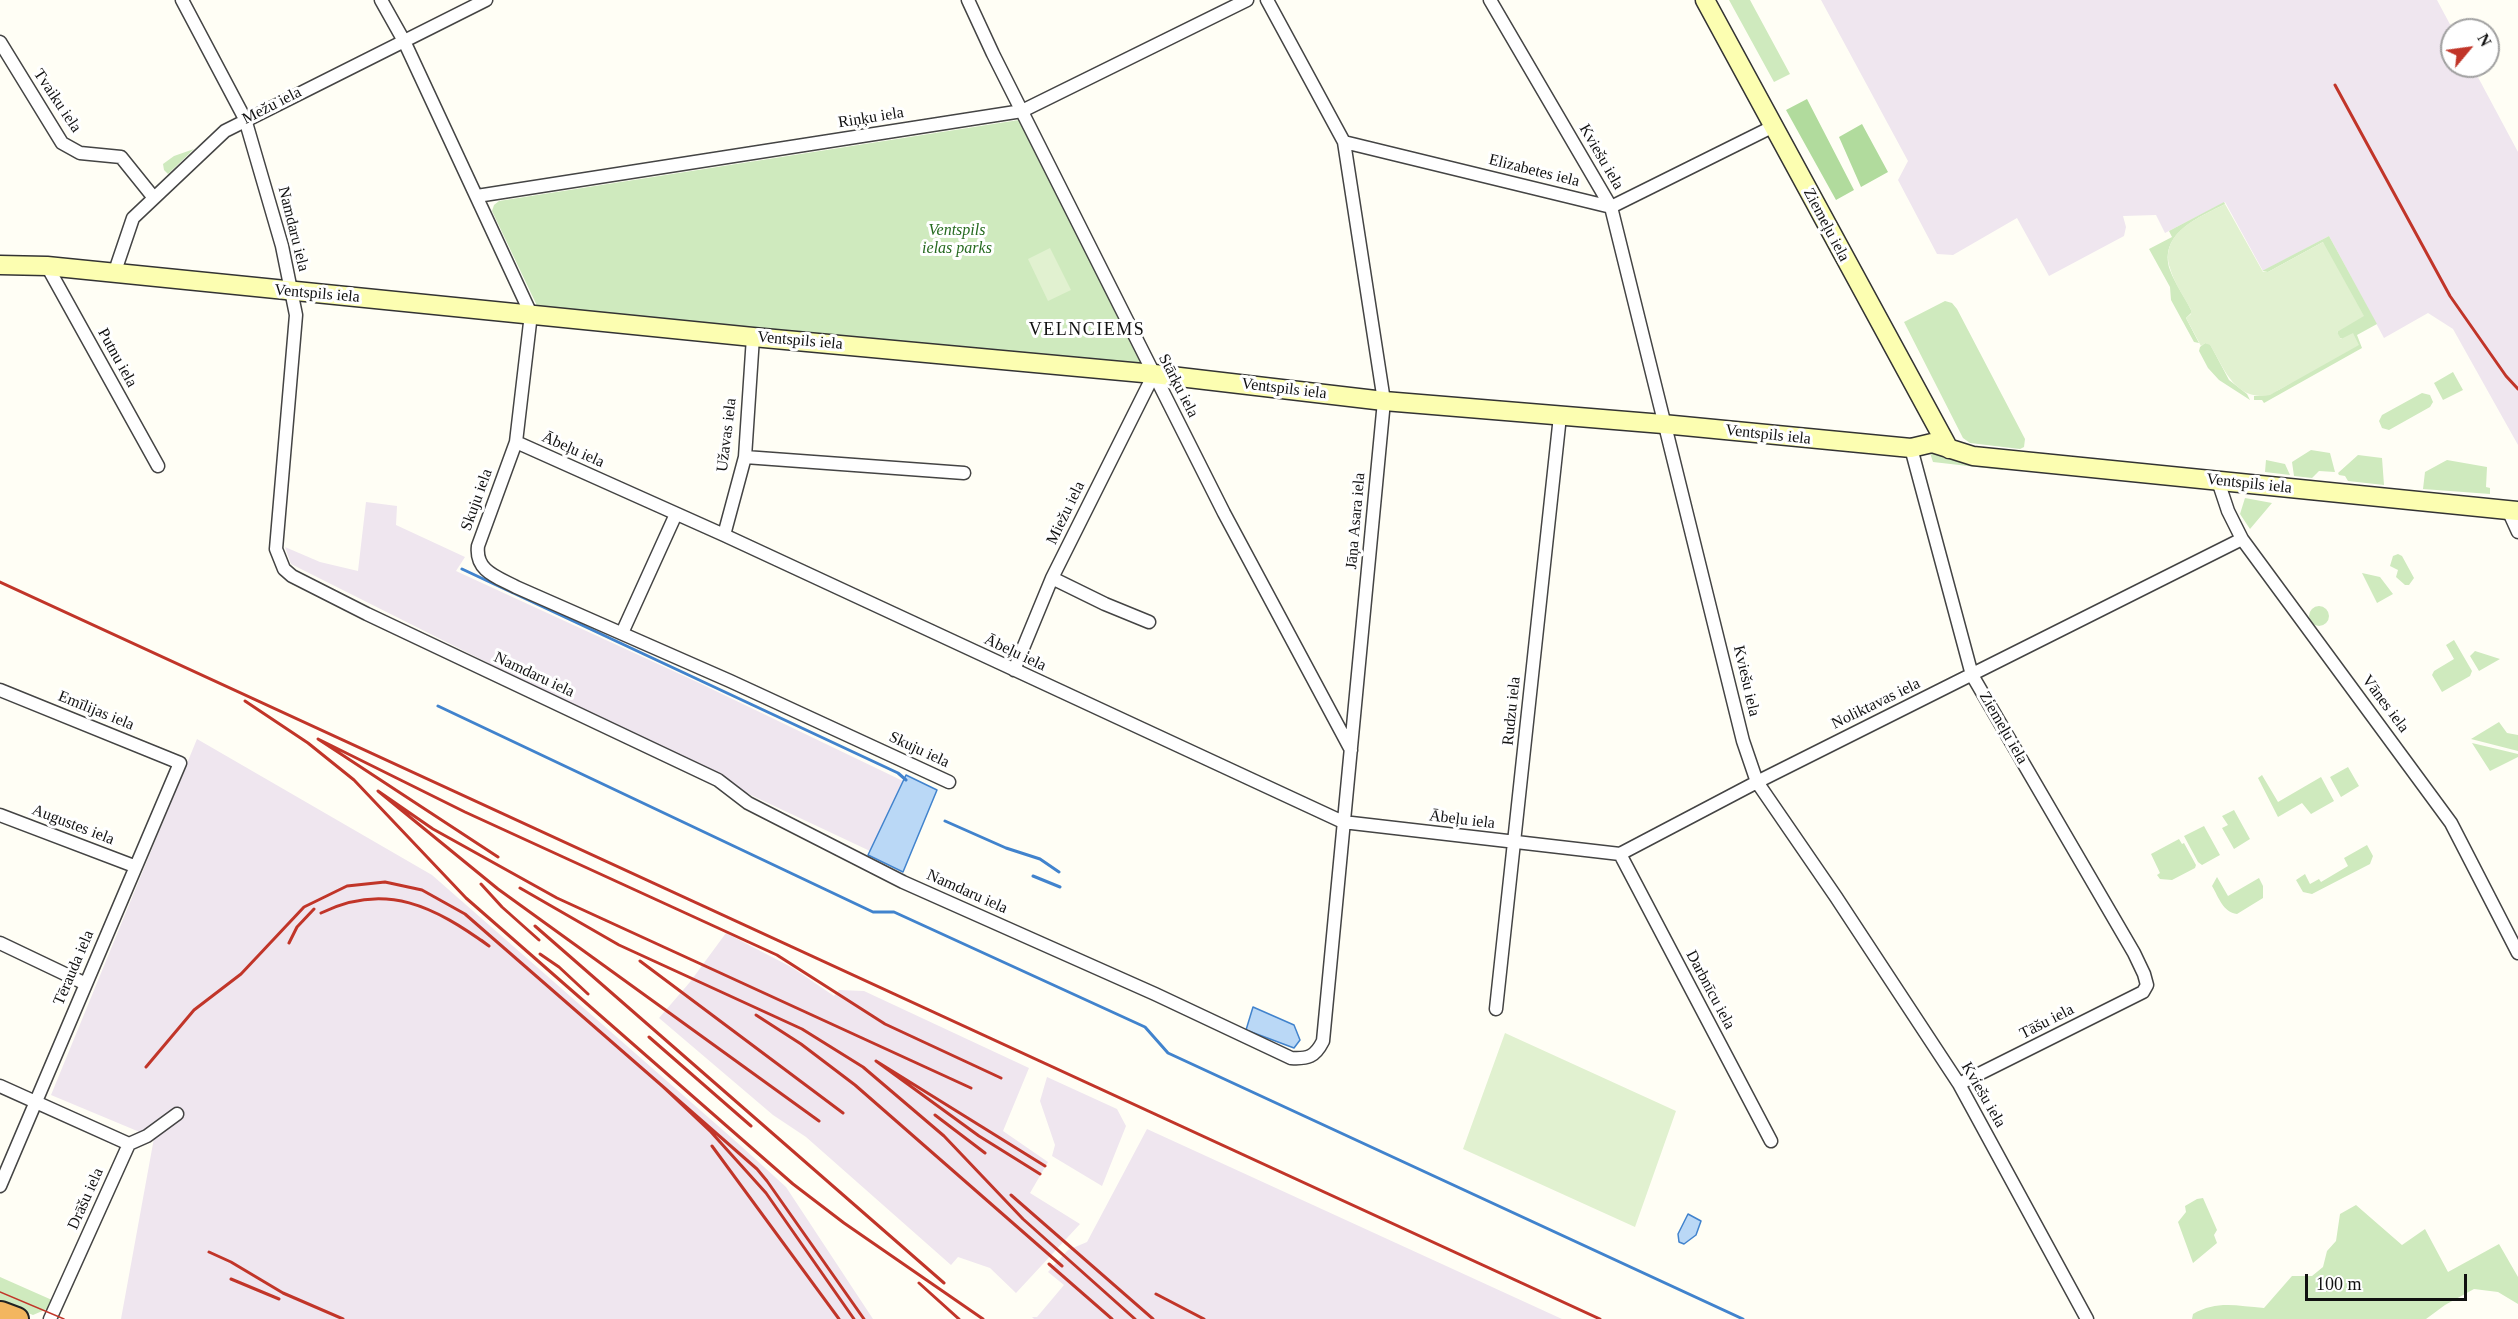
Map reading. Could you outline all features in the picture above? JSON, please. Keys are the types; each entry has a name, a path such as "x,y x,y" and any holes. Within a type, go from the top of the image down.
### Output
{"street":[{"name":"Namdaru iela","path":"182,0 245,119 262,173 292,292 296,315 276,549 284,569 292,576 368,614 718,780 748,803 903,882 1155,994 1291,1058 1306,1059"},
{"path":"381,0 404,40 531,314"},
{"name":"Mežu iela","path":"114,274 133,218 225,130 486,0"},
{"name":"Stārķu iela","path":"968,0 1230,523 1352,751"},
{"name":"Riņķu iela","path":"477,196 1022,111 1247,0"},
{"name":"Jāņa Asara iela","path":"1267,0 1344,142 1384,401 1323,1041 1319,1050 1306,1059"},
{"name":"Kviešu iela","path":"1490,0 1611,207 1663,424 1706,586 1743,741 1756,782 1845,910 1959,1084 2087,1319"},
{"name":"Ziemeļu iela","path":"1705,0 1949,449"},
{"name":"Tvaiku iela","path":"0,42 62,143 80,153 121,157 154,198"},
{"path":"1611,207 1774,126"},
{"name":"Elizabetes iela","path":"1344,142 1611,207"},
{"path":"0,265 47,266"},
{"name":"Ventspils iela","path":"47,266 753,337 1154,374 1384,401 1663,424 1911,448 1932,443 1973,456 2513,511"},
{"name":"Putnu iela","path":"47,266 158,466"},
{"name":"Skuju iela","path":"531,314 516,442 478,546 477,555 485,571 949,782"},
{"name":"Užavas iela","path":"724,535 745,457 753,337"},
{"name":"Miežu iela","path":"1014,670 1052,578 1154,374"},
{"name":"Rudzu iela","path":"1496,1009 1543,556 1560,416"},
{"name":"Ābeļu iela","path":"516,442 724,535 1343,822 1515,843"},
{"name":"Ziemeļu iela","path":"1911,448 1972,675 2134,952 2147,985"},
{"path":"745,457 964,473"},
{"name":"Vānes iela","path":"2218,481 2228,511 2242,539 2451,823 2515,939 2518,953"},
{"path":"2513,511 2518,532"},
{"path":"622,633 676,514"},
{"name":"Noliktavas iela","path":"1620,854 1756,782 2242,539"},
{"path":"1052,578 1149,622"},
{"name":"Emīlijas iela","path":"0,690 180,763"},
{"name":"Tērauda iela","path":"0,1186 134,866 180,763"},
{"name":"Augustes iela","path":"0,814 134,866"},
{"path":"1515,843 1620,854"},
{"name":"Darbnīcu iela","path":"1620,854 1771,1141"},
{"path":"0,943 86,984"},
{"name":"Tāšu iela","path":"1959,1084 2143,992 2147,985"},
{"path":"0,1086 129,1144 147,1136 177,1114"},
{"name":"Drāšu iela","path":"50,1319 129,1144"}],"shaded area":[{"path":"1821,0 2437,0 2447,18 2440,18 2440,78 2478,78 2518,152 2518,445 2453,329 2428,313 2384,338 2329,236 2263,271 2225,202 2165,233 2156,215 2123,216 2126,227 2124,236 2049,276 2017,218 1953,255 1937,254 1898,180 1908,161"},
{"path":"366,502 397,506 396,525 465,557 456,571 695,681 903,781 870,851 753,796 291,564 285,547 320,562 358,571"},
{"path":"197,739 432,875 786,1187 873,1319 121,1319 154,1138 51,1095"},
{"path":"726,933 793,968 834,996 839,990 864,991 1029,1068 1003,1131 1048,1162 1030,1193 1080,1224 1016,1293 990,1268 958,1257 951,1265 806,1137 773,1115 659,1018 690,982"},
{"path":"1047,1077 1117,1109 1126,1126 1102,1186 1052,1156 1055,1145 1040,1101"},
{"path":"1147,1129 1562,1319 1034,1319 1032,1317 1037,1317 1064,1285 1048,1272 1068,1250 1087,1242"}],"green space":[{"path":"1729,0 1750,0 1790,74 1774,82"},
{"path":"1807,99 1854,190 1836,200 1786,110"},
{"name":"Ventspils ielas parks","path":"1019,120 1024,124 1141,359 1140,365 539,310 492,211 494,205 499,201"},
{"path":"1862,124 1888,172 1861,187 1839,137"},
{"path":"194,149 168,174 164,170 163,164 174,156"},
{"path":"2224,202 2225,204 2184,228 2170,246 2168,257 2172,275 2192,312 2186,318 2199,343 2194,342 2171,300 2170,287 2149,249 2172,237 2169,231"},
{"path":"2225,204 2263,272 2268,272 2323,242 2364,316 2337,332 2341,339 2353,333 2359,345 2270,395 2258,396 2239,388 2226,373 2210,345 2205,343 2201,346 2186,318 2191,314 2191,310 2170,268 2168,255 2170,245 2176,235 2194,220"},
{"path":"2329,236 2377,324 2357,335 2362,348 2264,403 2262,400 2254,400 2254,396 2266,395 2290,383 2342,338 2339,338 2337,334 2323,242 2268,272 2262,271"},
{"path":"1050,248 1071,290 1048,301 1028,259"},
{"path":"1945,301 1952,303 1957,309 2025,439 2024,447 2020,449 1970,443 1963,438 1904,322"},
{"path":"2205,343 2210,344 2229,380 2247,394 2250,400 2219,380 2208,368 2199,351"},
{"path":"2453,372 2463,390 2443,400 2434,383"},
{"path":"2422,393 2430,395 2433,402 2430,407 2389,430 2382,428 2379,421 2382,415"},
{"path":"1929,450 2004,466 2003,470 1933,462"},
{"path":"2311,450 2330,453 2335,472 2319,471 2312,478 2294,476 2292,462"},
{"path":"2358,455 2382,458 2384,485 2348,481 2345,476 2339,475 2338,473"},
{"path":"2266,460 2285,464 2290,475 2265,472"},
{"path":"2447,460 2487,467 2486,487 2490,488 2490,494 2423,489 2425,472"},
{"path":"2245,498 2272,503 2250,529 2240,514"},
{"path":"2398,554 2402,556 2414,578 2409,585 2405,585 2396,577 2398,570 2390,566 2393,556"},
{"path":"2362,573 2380,577 2393,594 2377,603"},
{"path":"2319,606 2326,609 2329,616 2326,623 2319,626 2312,623 2309,616 2312,609"},
{"path":"2454,640 2472,671 2470,676 2442,692 2432,675 2434,671 2454,659 2446,645"},
{"path":"2475,651 2500,659 2479,671 2470,656"},
{"path":"2499,722 2507,733 2518,735 2518,751 2471,739"},
{"path":"2472,743 2518,754 2518,757 2490,771"},
{"path":"2348,767 2359,786 2341,797 2330,777"},
{"path":"2262,775 2278,802 2321,777 2334,801 2311,814 2302,803 2278,817 2258,778"},
{"path":"2234,810 2250,839 2234,849 2222,828 2228,825 2222,816"},
{"path":"2204,826 2220,855 2202,865 2198,862 2184,836"},
{"path":"2179,839 2182,844 2184,843 2196,865 2195,868 2172,880 2160,879 2157,875 2160,873 2151,854"},
{"path":"2367,845 2373,856 2370,864 2312,894 2303,892 2296,880 2305,874 2310,884 2319,879 2321,882 2348,866 2344,858"},
{"path":"2217,877 2228,896 2259,878 2263,886 2263,898 2237,914 2232,913 2222,904 2212,886"},
{"path":"1505,1033 1676,1111 1635,1227 1463,1149"},
{"path":"2203,1198 2217,1230 2214,1235 2217,1243 2193,1263 2178,1222 2186,1212 2185,1206"},
{"path":"2356,1205 2402,1245 2425,1229 2448,1272 2499,1244 2518,1277 2518,1304 2498,1292 2474,1289 2445,1305 2426,1319 2192,1319 2193,1314 2219,1305 2264,1308 2292,1276 2312,1276 2323,1267 2327,1251 2336,1241 2340,1214"},
{"path":"0,1277 52,1300 47,1309 33,1315 0,1302"}],"water":[{"path":"906,775 937,790 903,872 868,855"},
{"path":"1253,1007 1294,1025 1300,1040 1294,1048 1246,1030"},
{"path":"1688,1214 1701,1221 1696,1235 1684,1244 1679,1242 1678,1234"}],"waterway":[{"path":"462,569 898,773 906,780"},
{"path":"438,706 873,912 894,912 1145,1027 1168,1053 1743,1319"},
{"path":"945,821 1006,848 1040,859 1059,872"},
{"path":"1033,876 1060,887"}],"tram line":[{"path":"0,1292 64,1319"}],"railway":[{"path":"2335,85 2450,296 2506,376 2518,389"},
{"path":"0,582 1600,1319"},
{"path":"245,701 308,743 354,780 466,898 793,1184 844,1223 983,1319"},
{"path":"498,857 318,739 465,812 777,955 885,1024 1001,1078"},
{"path":"819,1121 498,889 378,791 433,829 557,898 971,1088"},
{"path":"146,1067 194,1010 241,974 304,907 347,886 385,882 422,890 465,914 660,1084"},
{"path":"481,884 502,907 539,940"},
{"path":"520,888 619,945 802,1029 863,1067 944,1136 1023,1219 1135,1319"},
{"path":"321,913 367,899 388,899 429,910 489,946 481,940"},
{"path":"289,943 297,927 314,909"},
{"path":"535,926 944,1283"},
{"path":"540,954 559,967 588,994"},
{"path":"640,961 843,1113"},
{"path":"756,1015 801,1044 855,1085 1062,1266"},
{"path":"649,1037 751,1126"},
{"path":"1040,1174 979,1136 876,1061 1045,1166"},
{"path":"854,1319 766,1193 711,1132 660,1084 757,1169 864,1319"},
{"path":"935,1115 985,1153"},
{"path":"712,1146 839,1319"},
{"path":"1011,1195 1153,1319"},
{"path":"209,1252 231,1262 283,1293 343,1319"},
{"path":"1049,1264 1112,1319"},
{"path":"231,1279 279,1299"},
{"path":"919,1283 959,1319"},
{"path":"1156,1294 1204,1319"}],"district":[{"name":"VELNCIEMS","path":"1087,330"}]}
